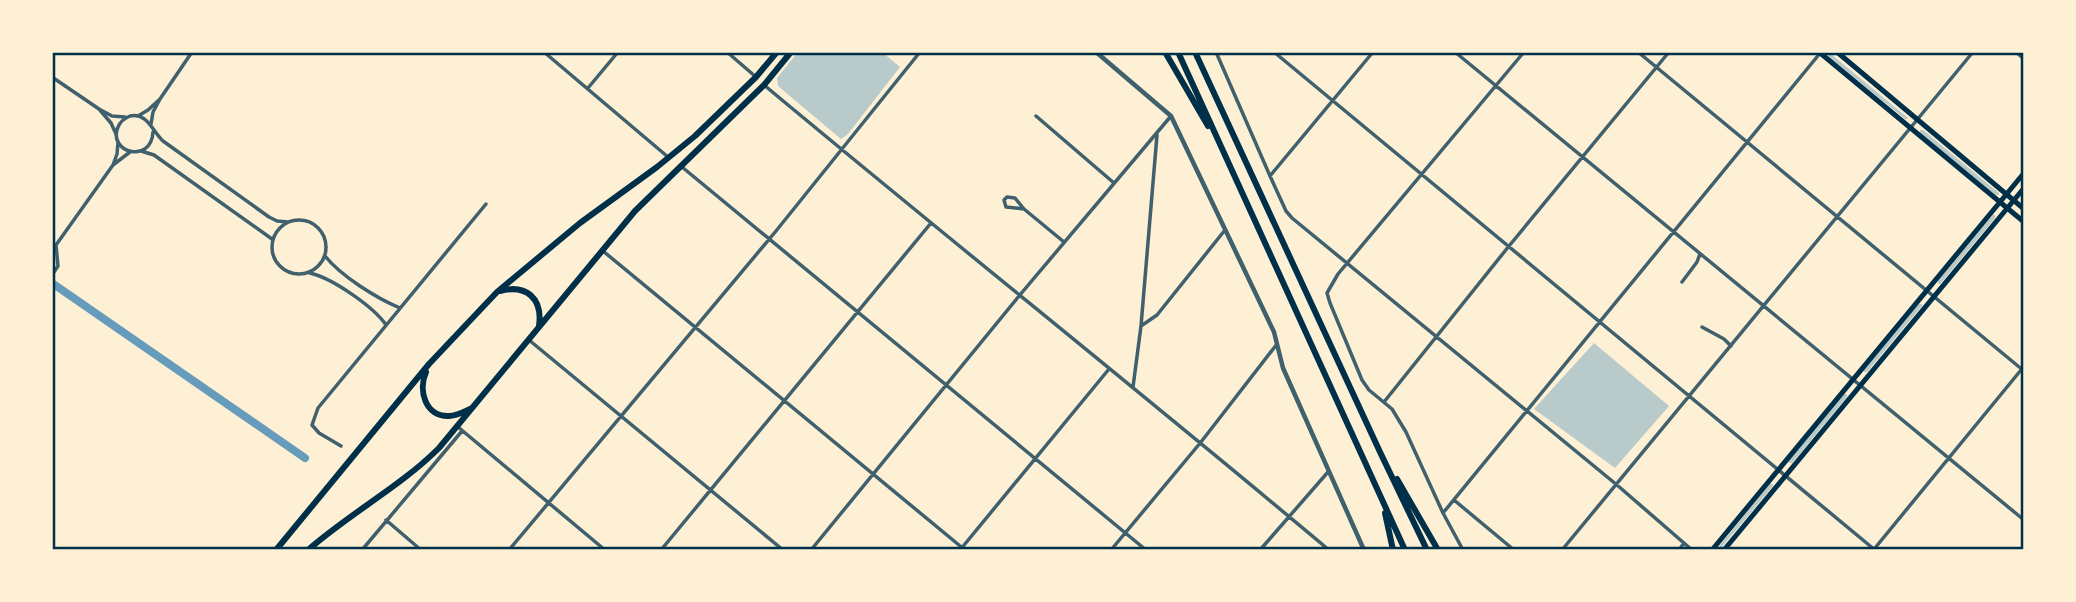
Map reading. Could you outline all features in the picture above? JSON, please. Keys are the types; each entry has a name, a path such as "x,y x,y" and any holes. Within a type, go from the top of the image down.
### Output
{"highway":[{"path":"276,550 429,364 497,292 580,223 695,136 778,52"},
{"path":"308,550 426,461 460,429 474,407 635,211 764,85 791,52"},
{"path":"1165,52 1231,167"},
{"path":"1178,52 1405,550"},
{"path":"1195,52 1427,550"},
{"path":"497,292 519,290 533,296 540,309 539,327"},
{"path":"429,364 422,380 422,391 429,407 444,416 453,416 474,407"},
{"path":"1380,452 1438,550"},
{"path":"1384,505 1387,529 1394,550"}],"main road":[{"path":"1837,52 2024,209"},
{"path":"1820,53 2024,222"},
{"path":"1712,550 2024,173"},
{"path":"1724,550 2024,188"}],"street":[{"path":"151,126 153,111 192,52"},
{"path":"544,52 669,158"},
{"path":"587,89 618,52"},
{"path":"727,52 756,77"},
{"path":"509,550 842,150 920,52"},
{"path":"1096,52 1171,116 1278,343 1283,368 1364,550"},
{"path":"1222,52 1217,55 1286,211 1692,550"},
{"path":"1274,52 1874,549 2023,369 1638,52"},
{"path":"1270,176 1373,52"},
{"path":"1455,52 2024,520"},
{"path":"1463,550 1406,432 1392,409 1369,390 1362,380 1327,292 1347,263 1524,52"},
{"path":"1384,401 1669,52"},
{"path":"1562,550 1973,52"},
{"path":"2016,52 2024,59"},
{"path":"1443,513 1820,53"},
{"path":"52,77 112,116 138,116 160,99"},
{"path":"764,85 1329,550"},
{"path":"99,109 111,123 125,149 130,152"},
{"path":"138,116 144,118 163,141 269,217 288,222"},
{"path":"1036,116 1114,183"},
{"path":"811,550 1171,116"},
{"path":"52,275 58,266 56,245 113,165 117,154 119,124 127,118"},
{"path":"141,151 150,144 153,132"},
{"path":"1133,387 1141,326 1157,134"},
{"path":"113,165 130,152 141,151 154,155 272,239"},
{"path":"681,166 1146,550"},
{"path":"1024,209 1006,207 1004,200 1007,197 1015,198 1024,209 1064,242"},
{"path":"341,446 319,433 312,425 318,408 486,204"},
{"path":"308,273 321,264 325,256 325,239 315,225 299,219 288,222 276,230 272,239 273,258 279,266 286,272 322,276 373,310 387,325"},
{"path":"661,550 931,223"},
{"path":"1141,326 1157,316 1225,230"},
{"path":"603,251 962,549 1109,369"},
{"path":"1682,282 1698,262 1700,254"},
{"path":"325,256 333,265 386,302 400,308"},
{"path":"1702,327 1731,346"},
{"path":"529,340 783,550"},
{"path":"1111,550 1201,442 1278,343"},
{"path":"362,550 460,429 605,550"},
{"path":"1260,550 1330,470"},
{"path":"1454,500 1514,550"},
{"path":"386,520 421,550"},
{"path":"1679,550 1684,543"}],"shaded area":[{"path":"798,52 883,53 900,67 848,134 841,139 778,86 777,78"},
{"path":"1828,54 1831,54 1908,119 1905,119"},
{"path":"1920,130 1923,130 1999,195 1920,133"},
{"path":"1993,215 1995,218 1938,284 1938,281"},
{"path":"1919,304 1922,306 1867,372 1864,372 1864,370"},
{"path":"1594,343 1669,406 1615,468 1534,409"},
{"path":"1844,394 1847,394 1847,397 1792,463 1789,463 1789,460"},
{"path":"1770,484 1773,486 1720,549 1716,550"}],"waterway":[{"path":"52,283 305,458"}]}
